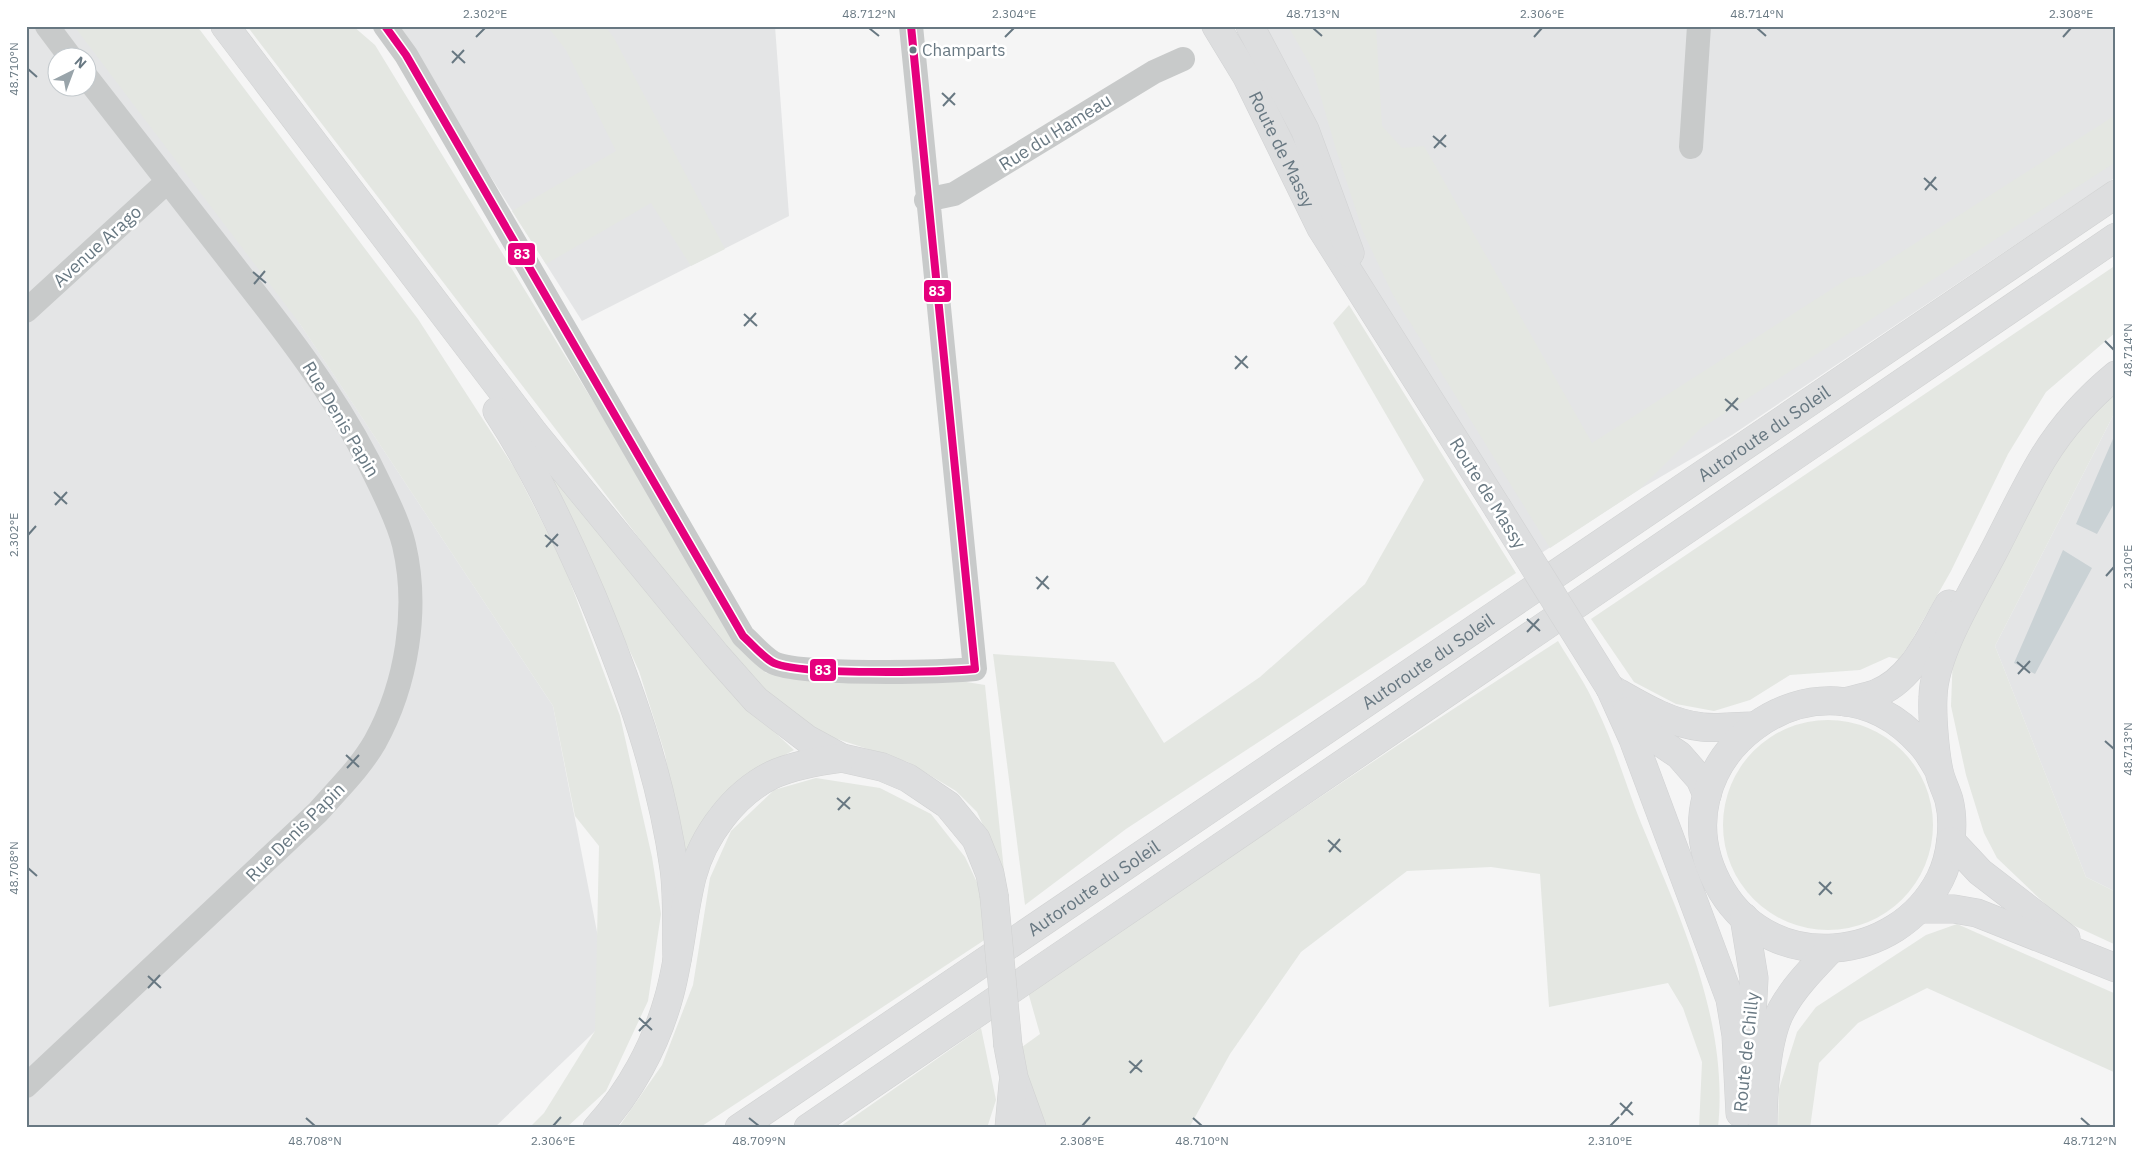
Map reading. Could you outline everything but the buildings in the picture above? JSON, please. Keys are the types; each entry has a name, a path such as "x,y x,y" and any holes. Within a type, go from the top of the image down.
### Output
{"main road":[{"path":"214,26 482,388 509,430 577,560 612,643 648,754 660,801 674,868 676,959"},
{"path":"225,26 534,434 716,655 756,700 776,717 821,748 842,758 882,767 908,778 948,805 976,840 990,874 994,895 1008,1046 1014,1078 1032,1128"},
{"name":"Route de Massy","path":"1216,26 1247,77 1321,228 1610,688 1642,730 1679,755 1700,779 1707,795"},
{"name":"Route de Massy","path":"1250,26 1305,130 1366,297"},
{"name":"Autoroute du Soleil","path":"739,1128 2116,194"},
{"name":"Autoroute du Soleil","path":"808,1128 2116,238"},
{"path":"1845,702 1874,710 1900,724 1922,744 1938,769 1950,804 1951,841 1940,877 1920,909 1894,930 1864,944 1830,949 1799,946 1770,935 1744,917 1723,892 1709,861 1703,828 1707,795 1724,756 1752,726 1781,710 1805,703 1845,702 1877,693 1894,683 1912,667 1951,600 2030,448 2075,389 2116,354"},
{"path":"1938,769 1933,698 1936,674 1952,634 2043,458 2067,423 2116,375"},
{"path":"1610,688 1633,739 1730,999 1736,1035 1739,1120"},
{"name":"Route de Massy","path":"1610,688 1656,715 1679,723 1704,728 1752,726"},
{"path":"597,1128 610,1114 654,1040 669,998 696,864 711,833 722,818 747,792 772,775 806,764 842,758"},
{"path":"1951,841 1980,872 2105,963"},
{"path":"1920,909 1954,909 1977,913 2105,963"},
{"name":"Route de Chilly","path":"1739,1120 1750,1054 1754,978 1744,917"},
{"name":"Route de Chilly","path":"1763,1128 1770,1041 1780,1011 1796,986 1830,949"},
{"path":"1009,1128 1014,1078"}],"street":[{"path":"46,26 63,48"},
{"path":"385,26 406,55 743,636 773,662 803,670 949,671 975,669 926,200 910,26"},
{"path":"1691,147 1699,26"},
{"name":"Rue du Hameau","path":"926,200 954,194 1154,72 1183,59"},
{"name":"Rue Denis Papin","path":"26,1086 318,812 352,774 375,742 391,705 403,665 410,622 410,582 404,544 391,508 363,448 311,365 98,92"},
{"name":"Avenue Arago","path":"26,311 168,181"}],"shaded area":[{"path":"26,26 103,26 553,706 613,1014 494,1128 26,1128"},
{"path":"74,26 197,26 418,319 515,469 563,563 620,716 652,857 661,914 648,1001 606,1091 566,1128 529,1128 544,1113 595,1031 599,846 575,816 553,706 300,324 98,58 98,48 91,48"},
{"path":"247,26 353,26 375,45 745,650 766,673 820,679 954,680 985,685 1004,871 977,812 956,791 908,762 834,738 800,720 754,682 678,589"},
{"path":"390,26 775,26 789,216 582,321 406,43"},
{"path":"547,26 605,26 614,38 725,249 691,266 651,203 546,264 512,211 616,151 566,50"},
{"path":"1250,26 2116,26 2116,177 1732,435 1640,489 1526,563 1366,297"},
{"path":"1288,26 1376,26 1382,126 1402,148 1424,146 1592,443 1849,278 1864,276 2114,116 2116,162 1700,429 1640,489 1550,548 1393,295 1363,232 1313,70"},
{"path":"2116,265 2116,332 2046,392 2008,454 1951,571 1899,659 1889,657 1860,670 1790,675 1750,700 1714,711 1676,704 1634,682 1591,619"},
{"path":"1349,305 1516,573 1126,829 1025,905 993,654 1114,662 1164,743 1260,677 1365,584 1424,480 1333,323"},
{"path":"2116,386 2116,410 1995,646 2086,877 2116,892 2116,945 2062,920 1997,858 1984,833 1966,775 1951,706 1953,654 2061,445"},
{"path":"2116,410 2116,892 2086,877 1995,646"},
{"path":"2116,432 2116,500 2097,534 2076,524"},
{"path":"544,464 770,728 794,750 744,777 710,809 684,855 665,754 639,671"},
{"path":"2063,550 2092,568 2035,674 2014,663"},
{"path":"1558,641 1588,690 1602,721 1686,934 1699,972 1709,1010 1716,1049 1719,1088 1718,1128 1699,1128 1702,1062 1683,1008 1668,983 1549,1007 1540,874 1491,867 1407,871 1301,952 1230,1054 1189,1128 1039,1128 1026,1079 1022,1047 1040,1034 1028,992 1398,745"},
{"path":"1828,720 1848,722 1868,728 1886,738 1902,751 1915,767 1925,785 1931,805 1933,825 1931,845 1925,865 1915,883 1902,899 1886,912 1868,922 1848,928 1828,930 1808,928 1788,922 1770,912 1754,899 1741,883 1731,865 1725,845 1723,825 1725,805 1731,785 1741,767 1754,751 1770,738 1788,728 1808,722"},
{"path":"816,778 880,788 931,814 965,857 982,893 986,939 699,1128 618,1128 662,1065 693,985 710,878 731,831 774,790"},
{"path":"1957,924 2116,994 2116,1073 1927,988 1858,1023 1819,1063 1810,1128 1778,1128 1779,1089 1797,1032 1816,1007 1926,935"},
{"path":"981,1028 996,1100 987,1128 838,1128"}],"transit line":[{"name":"83","path":"385,26 406,55 743,636 772,662 786,666 869,672 975,669 911,26"}],"place":[{"name":"Champarts","path":"913,50"}]}
